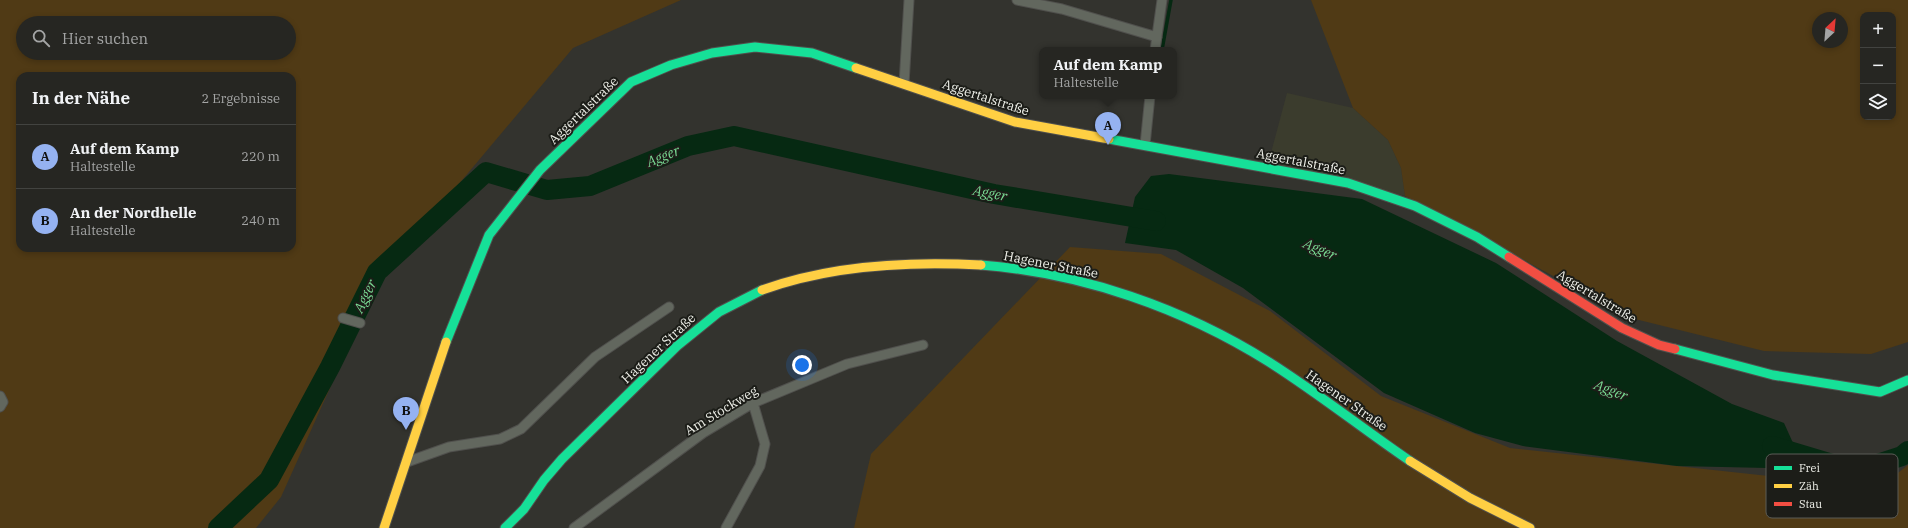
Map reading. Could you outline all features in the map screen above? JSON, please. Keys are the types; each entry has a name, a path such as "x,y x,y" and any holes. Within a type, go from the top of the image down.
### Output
{"street":[{"path":"904,84 909,0"},
{"path":"1017,0 1062,9 1156,37"},
{"path":"1155,47 1162,0"},
{"name":"Aggertalstraße","path":"384,528 448,336 490,235 519,195 540,170 630,82 671,65 712,53 755,47 812,54 1016,122 1348,183 1415,206 1477,237 1622,328 1659,345 1773,376 1880,392 1908,380"},
{"path":"1145,145 1150,99"},
{"name":"Hagener Straße","path":"505,528 527,505 545,478 643,379 676,346 721,310 769,287 809,276 843,270 895,266 957,264 991,266 1038,272 1110,289 1170,310 1230,338 1301,383 1435,477 1485,506 1530,528"},
{"path":"407,462 449,447 500,439 521,429 595,357 669,306"},
{"path":"343,318 360,323"},
{"name":"Am Stockweg","path":"574,528 703,433 753,403 847,364 923,345"},
{"path":"0,396 3,402 0,407"},
{"path":"726,528 760,466 765,444 753,403"}],"shaded area":[{"path":"0,0 681,0 573,48 379,279 281,497 256,528 0,528"},
{"path":"1311,0 1908,0 1908,342 1871,354 1764,351 1631,318 1405,196 1401,168 1388,140 1353,108"},
{"path":"1287,93 1353,108 1388,140 1401,168 1405,196 1268,164"},
{"path":"1070,247 1161,254 1270,311 1381,396 1510,448 1766,476 1766,518 1898,518 1898,473 1908,465 1908,528 854,528 871,454"}],"water":[{"path":"1169,174 1362,199 1496,263 1617,341 1732,404 1784,423 1798,454 1766,454 1766,468 1677,466 1523,446 1475,433 1384,393 1243,288 1176,250 1125,243 1135,197 1151,176"}],"waterway":[{"path":"1163,47 1171,0"},
{"name":"Agger","path":"218,528 269,480 330,367 377,272 486,172 547,190 590,186 688,146 734,136 994,194 1156,221"},
{"name":"Agger","path":"1772,446 1799,454"},
{"name":"Agger","path":"1898,457 1908,451"}],"traffic: fast":[{"path":"446,342 489,235 540,170 631,82 671,65 712,53 755,47 812,53 856,68"},
{"path":"1109,139 1348,183 1415,206 1477,237 1509,257"},
{"path":"981,265 1019,269 1094,285 1131,296 1202,325 1269,362 1410,461"},
{"path":"505,528 524,509 544,480 562,459 677,346 719,312 762,290"},
{"path":"1675,349 1773,375 1880,392 1908,380"}],"traffic: slow":[{"path":"856,68 1015,122 1109,139"},
{"path":"762,290 815,275 842,270 898,265 981,265"},
{"path":"384,528 446,342"},
{"path":"1410,461 1470,498 1530,528"}],"traffic: jam":[{"path":"1509,257 1622,328 1659,345 1675,349"}],"place":[{"name":"Auf dem Kamp","path":"1108,145"},
{"name":"An der Nordhelle","path":"406,430"}]}
